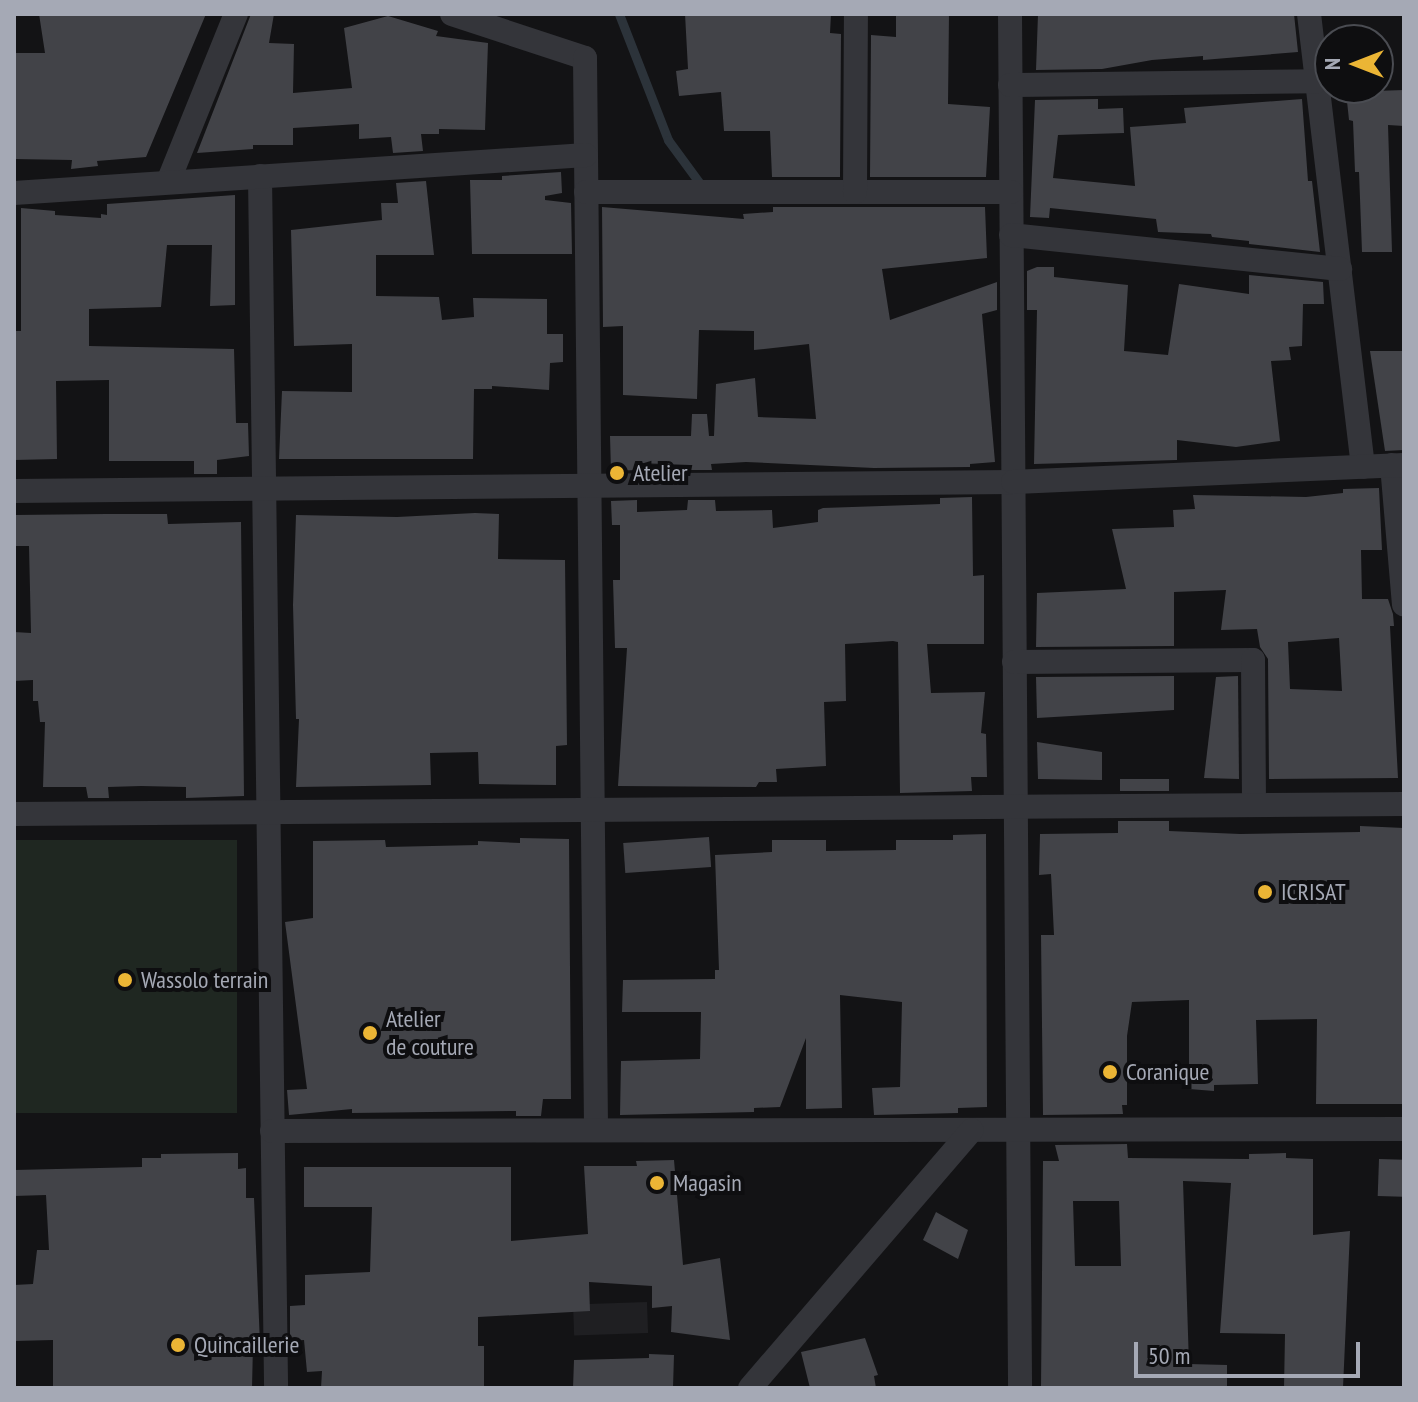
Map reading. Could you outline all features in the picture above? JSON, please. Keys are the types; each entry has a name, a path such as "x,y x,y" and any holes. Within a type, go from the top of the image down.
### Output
{"street":[{"path":"168,182 236,14"},
{"path":"452,14 585,58 596,1130"},
{"path":"855,192 856,14"},
{"path":"1010,14 1020,1388"},
{"path":"1309,14 1314,56"},
{"path":"1010,85 1314,81"},
{"path":"1320,104 1363,467"},
{"path":"14,193 586,155"},
{"path":"260,176 276,1388"},
{"path":"586,192 1011,192"},
{"path":"1011,235 1340,269"},
{"path":"14,491 1013,482 1398,465 1404,604"},
{"path":"1014,662 1253,660 1254,805"},
{"path":"14,814 1404,804"},
{"path":"272,1131 1404,1129"},
{"path":"750,1388 972,1130"}],"shaded area":[{"name":"Wassolo terrain","path":"14,840 237,840 237,1113 14,1113"},
{"path":"647,1302 648,1333 574,1336 573,1305"}],"building":[{"path":"39,14 206,14 146,157 97,161 98,166 71,169 72,160 14,159 14,53 45,53"},
{"path":"251,14 274,14 269,43 294,44 293,93 352,88 344,28 388,16 438,31 436,36 488,43 485,130 439,129 439,134 421,134 423,151 393,153 391,137 359,139 359,124 293,128 293,145 253,145 253,149 197,153"},
{"path":"685,14 831,14 830,33 841,34 840,177 772,177 770,131 724,131 721,92 679,96 676,71 688,69"},
{"path":"896,14 949,14 948,104 990,107 986,177 870,177 871,35 896,37"},
{"path":"1038,14 1294,14 1298,52 1203,60 1203,56 1152,60 1102,69 1036,70"},
{"path":"1394,90 1404,90 1404,126 1388,125 1392,252 1362,252 1359,172 1355,172 1353,121 1349,120 1347,104 1394,104"},
{"path":"1098,99 1098,109 1123,108 1124,133 1058,135 1053,178 1135,186 1130,127 1186,123 1184,108 1302,99 1308,181 1312,181 1320,252 1249,244 1249,241 1212,237 1211,234 1158,232 1156,219 1050,208 1049,218 1030,217 1035,100"},
{"path":"561,172 562,193 545,196 545,200 571,203 572,254 472,254 470,180 502,180 502,176"},
{"path":"426,181 434,255 376,255 376,296 439,297 442,320 474,317 473,298 547,299 547,334 563,334 563,362 550,363 549,390 492,386 492,389 474,389 473,459 279,459 282,391 352,392 352,344 294,346 291,230 382,220 381,203 398,203 396,183"},
{"path":"235,195 235,305 210,306 212,245 167,245 161,307 89,309 89,346 234,349 236,423 248,423 249,456 217,460 217,474 194,474 194,461 109,461 109,380 56,381 57,459 14,460 14,331 21,331 21,208 55,211 55,215 101,218 101,214 107,215 107,204"},
{"path":"602,207 744,219 743,214 773,212 773,207 985,207 987,258 882,269 890,320 997,282 997,310 982,314 995,462 970,464 970,467 874,468 746,462 711,464 712,470 689,470 690,465 637,463 637,470 611,471 610,436 691,436 692,414 707,414 709,436 714,436 716,384 755,378 758,417 816,419 809,344 754,350 754,331 699,330 697,399 623,395 623,326 603,327"},
{"path":"1037,267 1054,267 1054,277 1128,285 1124,351 1168,355 1179,284 1249,294 1249,275 1323,282 1324,304 1303,304 1302,346 1289,347 1291,360 1271,361 1280,441 1236,447 1177,440 1177,460 1034,464 1037,310 1027,310 1027,271"},
{"path":"1370,351 1404,351 1404,450 1385,451"},
{"path":"1379,488 1382,550 1361,550 1362,599 1388,599 1393,614 1394,626 1390,626 1398,778 1269,779 1268,659 1260,647 1257,629 1221,630 1226,590 1174,592 1174,646 1036,647 1037,593 1126,589 1112,529 1174,527 1173,510 1195,509 1193,495 1306,497 1343,493 1343,489","holes":["1339,638 1342,691 1290,689 1288,642"]},
{"path":"972,497 973,576 984,575 984,644 927,644 931,693 985,692 981,733 986,734 987,777 971,777 972,791 900,793 898,642 893,641 845,644 846,701 824,702 826,766 776,769 777,782 759,782 756,787 618,786 627,648 615,648 613,580 620,580 620,525 612,525 611,501 637,500 637,512 687,510 688,500 715,500 716,511 772,510 773,528 818,522 818,510 823,508 940,504 940,498"},
{"path":"167,514 168,524 241,522 244,796 186,798 186,787 141,786 108,787 109,798 88,798 86,787 43,787 45,722 40,722 38,701 33,701 33,680 14,681 14,632 31,633 29,546 14,546 14,515"},
{"path":"499,514 498,559 565,560 567,745 556,746 556,785 479,784 478,752 430,753 431,785 296,787 299,719 296,719 293,605 296,515 397,517"},
{"path":"1174,676 1174,710 1037,718 1036,677"},
{"path":"1238,676 1239,779 1204,778 1216,677"},
{"path":"1037,742 1102,752 1102,780 1038,779"},
{"path":"1120,779 1169,779 1169,791 1120,791"},
{"path":"1118,821 1169,821 1169,831 1240,834 1360,832 1360,826 1404,828 1404,1104 1316,1104 1317,1019 1256,1020 1258,1084 1214,1085 1214,1091 1189,1089 1189,1000 1132,1002 1127,1036 1127,1105 1122,1105 1123,1114 1043,1115 1041,935 1054,935 1051,874 1039,875 1040,834 1118,833"},
{"path":"986,834 987,1107 958,1108 958,1113 874,1115 872,1088 900,1087 902,1002 840,995 842,1108 806,1109 806,1038 780,1107 754,1108 754,1112 620,1115 621,1061 700,1059 701,1012 622,1012 623,980 715,979 715,970 719,970 715,855 772,852 772,840 826,840 826,851 896,850 896,840 953,840 953,835"},
{"path":"709,837 711,867 625,873 623,843"},
{"path":"520,838 569,839 571,1099 543,1099 541,1116 516,1116 516,1111 352,1113 352,1109 289,1115 287,1090 307,1089 285,922 313,918 313,841 385,840 386,847 478,845 478,841 520,843"},
{"path":"1127,1144 1128,1158 1249,1159 1249,1154 1286,1153 1286,1158 1313,1159 1313,1235 1350,1231 1343,1388 1284,1388 1285,1334 1220,1333 1231,1183 1183,1181 1189,1364 1227,1365 1227,1387 1041,1388 1043,1161 1059,1161 1055,1145","holes":["1073,1201 1119,1201 1121,1266 1075,1266"]},
{"path":"238,1153 238,1169 246,1168 246,1198 254,1198 260,1344 253,1345 252,1388 53,1388 53,1340 14,1341 14,1285 33,1284 37,1250 49,1250 46,1195 14,1196 14,1170 142,1167 142,1158 161,1158 161,1154"},
{"path":"1379,1159 1404,1160 1403,1197 1378,1196"},
{"path":"674,1160 683,1265 720,1258 730,1340 671,1332 672,1306 652,1308 652,1286 589,1282 590,1311 478,1317 478,1346 484,1346 484,1388 321,1388 322,1371 307,1372 304,1340 290,1341 290,1306 305,1305 305,1275 370,1272 372,1207 304,1207 304,1167 511,1167 511,1241 588,1234 584,1166 637,1166 636,1161"},
{"path":"936,1212 968,1230 958,1259 923,1240"},
{"path":"865,1338 878,1375 874,1376 876,1388 810,1388 801,1352"},
{"path":"649,1354 674,1355 673,1388 573,1388 574,1360 649,1358"}],"waterway":[{"path":"619,14 668,140 701,185"}],"place":[{"name":"Atelier","path":"617,473"},
{"name":"ICRISAT","path":"1265,892"},
{"name":"Wassolo terrain","path":"125,980"},
{"name":"Atelier de couture","path":"370,1033"},
{"name":"Coranique","path":"1110,1072"},
{"name":"Magasin","path":"657,1183"},
{"name":"Quincaillerie","path":"178,1345"}]}
